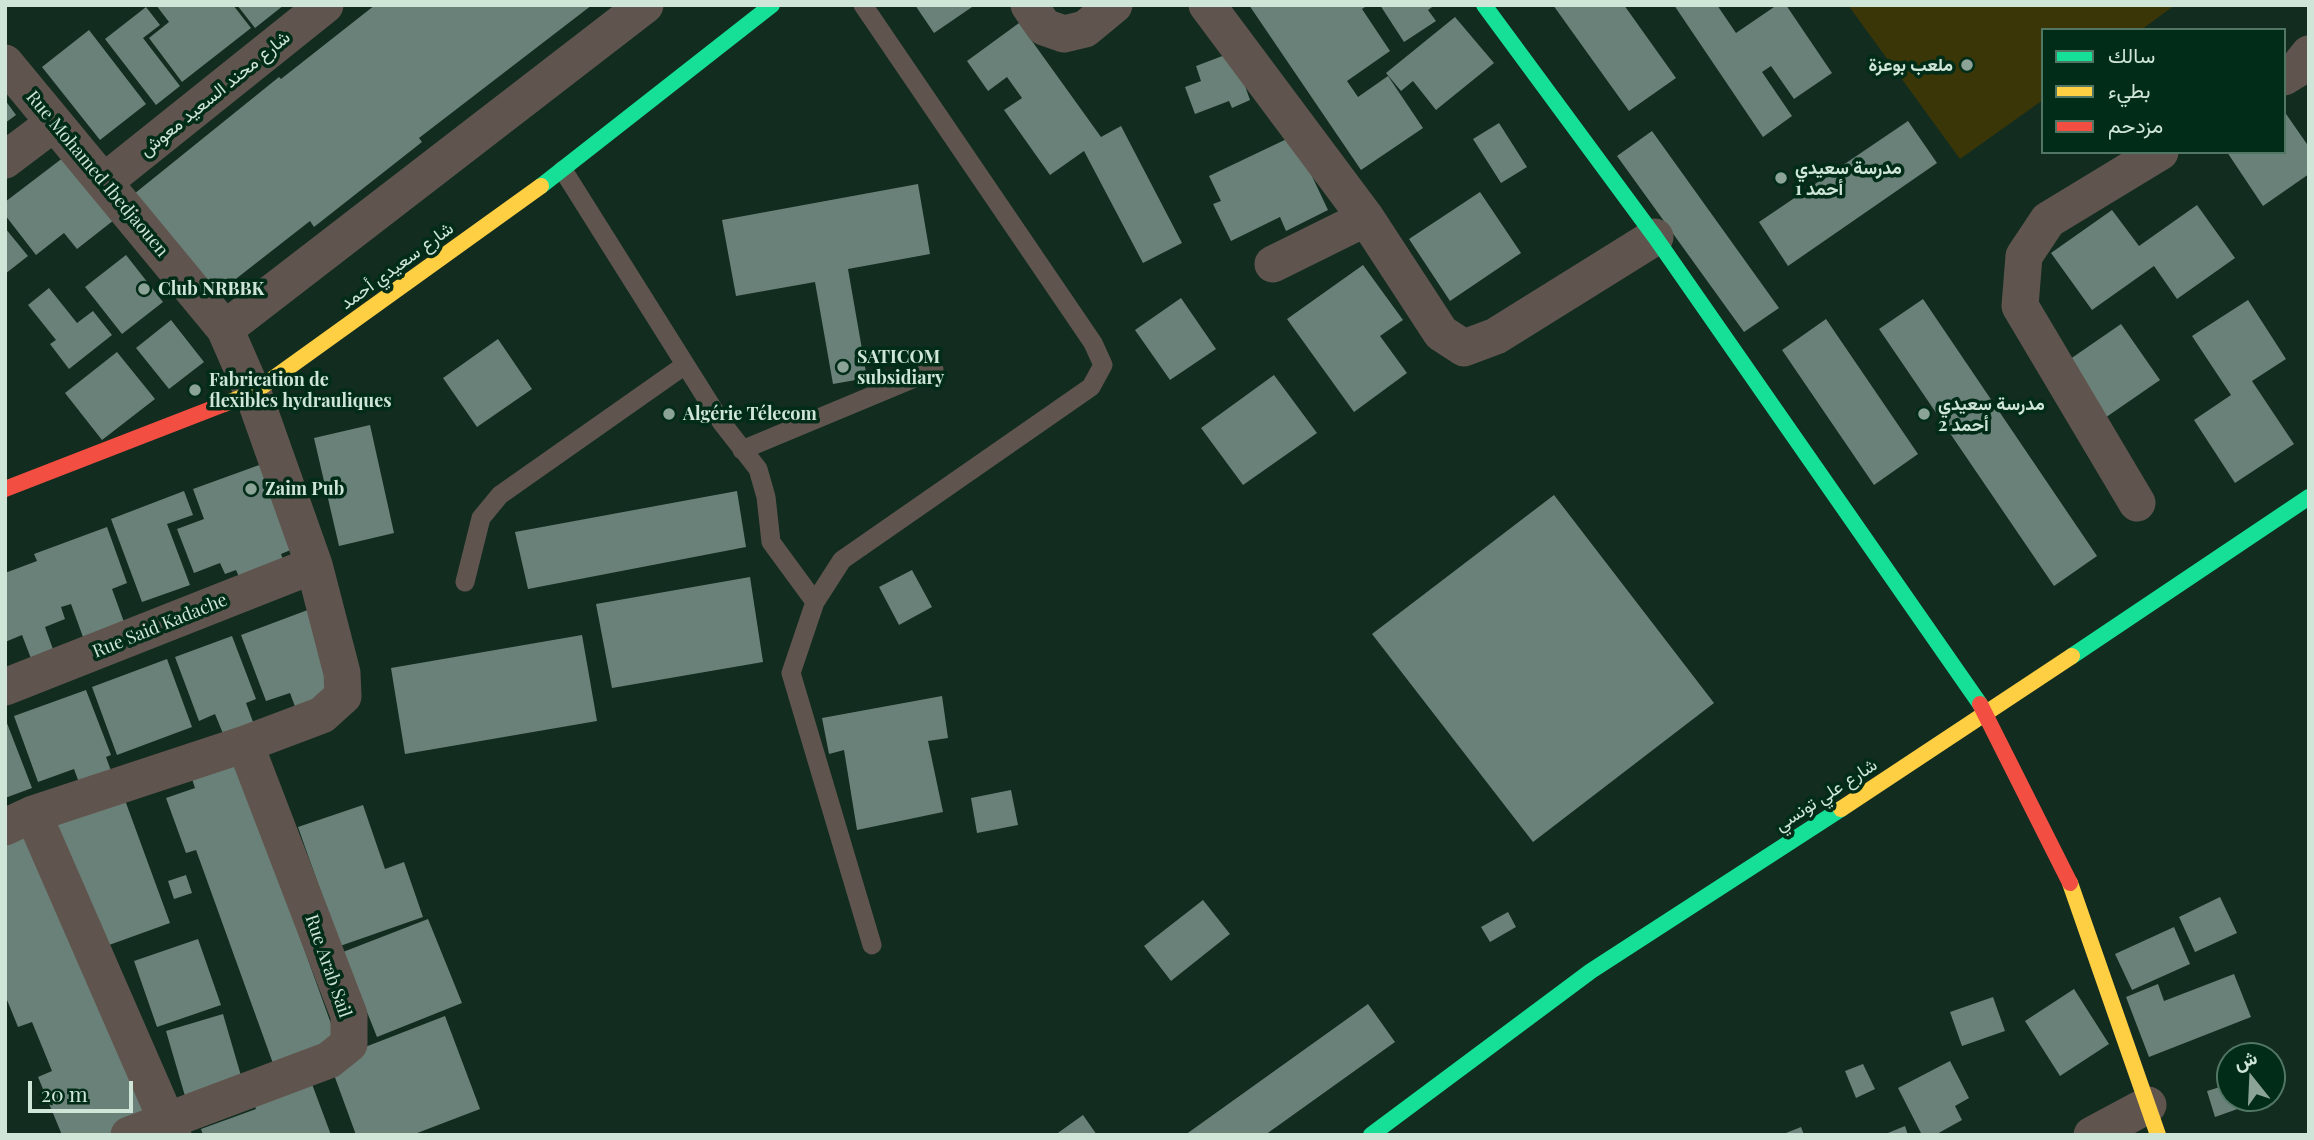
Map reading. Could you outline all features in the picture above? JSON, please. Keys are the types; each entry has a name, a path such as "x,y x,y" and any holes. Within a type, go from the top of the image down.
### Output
{"street":[{"name":"شارع محند السعيد معوش","path":"104,182 326,5"},
{"path":"225,329 645,5"},
{"name":"شارع سعيدي أحمد","path":"5,489 253,393 563,170 772,5"},
{"path":"1029,5 1044,27 1064,34 1085,29 1114,5"},
{"path":"1207,5 1366,218 1441,333 1464,348 1496,336 1655,237"},
{"path":"1484,5 1655,237 1987,714 2066,872 2153,1120 2092,1135"},
{"path":"2286,76 2297,69 2309,54"},
{"name":"Rue Mohamed Ibedjaouen","path":"5,63 225,329 253,393 314,565 342,673 343,696 322,715 246,744"},
{"path":"5,160 54,123"},
{"path":"2137,503 2020,306 2024,256 2048,220 2157,154"},
{"path":"1273,264 1366,218"},
{"name":"شارع علي تونسي","path":"1371,1135 1591,971 1987,714 2309,498"},
{"name":"Rue Said Kadache","path":"5,687 314,565"},
{"path":"170,1128 19,820 246,744"},
{"name":"Rue Arab Sail","path":"128,1135 170,1128 329,1060 349,1044 349,1015 246,744"}],"lane":[{"path":"863,5 1093,343 1103,365 1091,387 842,560 815,602 791,673 872,945"},
{"path":"563,170 722,423 758,469 766,497 771,542 815,602"},
{"path":"464,582 481,517 500,495 685,365"},
{"path":"743,450 934,370"}],"shaded area":[{"name":"ملعب بوعزة","path":"1848,5 2175,5 2144,28 2041,28 2041,101 1960,159"}],"building":[{"path":"156,5 233,5 251,28 182,82 149,38 169,22"},
{"path":"237,5 284,5 255,28"},
{"path":"375,5 592,5 419,138 422,142 314,227 310,221 214,296 134,194 279,77 281,79"},
{"path":"915,5 975,5 934,33"},
{"path":"1249,5 1368,5 1362,9 1390,51 1347,81 1358,97 1388,76 1423,128 1361,170"},
{"path":"1380,5 1435,5 1428,10 1436,21 1404,42"},
{"path":"1553,5 1624,5 1676,78 1629,111"},
{"path":"1674,5 1717,5 1736,33 1777,5 1786,5 1832,73 1794,99 1771,66 1762,72 1792,116 1763,137"},
{"path":"146,7 160,25 143,38 180,86 156,105 105,39"},
{"path":"1455,17 1494,63 1436,110 1413,81 1401,91 1386,73"},
{"path":"1019,23 1101,137 1121,126 1182,243 1143,263 1084,151 1050,175 1004,110 1022,98 1007,77 988,91 967,61"},
{"path":"89,30 146,104 100,140 42,67"},
{"path":"1233,52 1250,100 1232,108 1229,101 1195,114 1185,87 1201,81 1196,66"},
{"path":"5,100 16,115 5,123"},
{"path":"2286,114 2309,147 2309,174 2263,206 2228,154 2286,154"},
{"path":"1908,121 1937,163 1788,266 1759,222"},
{"path":"1499,123 1527,167 1501,183 1473,139"},
{"path":"1652,131 1779,308 1744,332 1617,156"},
{"path":"1293,136 1328,210 1286,231 1280,217 1231,241 1213,204 1221,201 1209,176"},
{"path":"64,157 114,220 77,249 64,233 36,255 5,215 5,202"},
{"path":"918,184 930,254 848,269 867,378 833,384 815,282 736,296 722,220"},
{"path":"1480,192 1521,253 1450,301 1409,239"},
{"path":"2197,205 2235,258 2177,299 2154,266 2092,310 2051,253 2112,210 2139,246"},
{"path":"5,228 28,256 5,274"},
{"path":"126,255 163,302 122,334 85,287"},
{"path":"1363,265 1403,320 1380,336 1407,373 1354,412 1287,319"},
{"path":"49,288 77,323 93,311 112,335 69,369 50,344 56,340 28,305"},
{"path":"1181,298 1216,349 1170,380 1135,330"},
{"path":"1923,299 2097,556 2054,586 1879,329"},
{"path":"2248,300 2286,359 2252,381 2294,444 2235,483 2194,420 2231,395 2192,336"},
{"path":"1826,319 1918,454 1874,485 1782,350"},
{"path":"171,320 204,362 169,389 136,348"},
{"path":"2121,324 2160,380 2102,420 2063,364"},
{"path":"498,339 532,389 477,427 443,378"},
{"path":"117,352 155,399 102,440 65,393"},
{"path":"1274,375 1317,433 1243,485 1201,428"},
{"path":"370,425 394,533 339,546 314,438"},
{"path":"262,464 293,549 281,554 287,570 243,586 236,570 225,574 220,563 194,573 177,529 204,519 193,489"},
{"path":"184,491 193,515 167,524 190,585 142,602 111,519"},
{"path":"737,491 746,547 528,589 515,532"},
{"path":"1554,495 1714,703 1533,842 1372,634"},
{"path":"107,527 127,583 112,589 124,622 83,637 71,604 61,607 65,619 45,627 54,652 32,661 22,635 5,642 5,573 37,561 34,554"},
{"path":"912,570 932,607 899,625 879,587"},
{"path":"750,577 763,662 612,688 596,604"},
{"path":"313,608 338,675 324,680 331,700 297,712 290,693 266,701 241,635"},
{"path":"582,635 597,721 405,754 391,668"},
{"path":"232,636 256,699 246,703 256,730 226,741 215,714 199,721 175,657"},
{"path":"167,659 192,727 117,755 92,687"},
{"path":"86,690 111,755 106,757 114,779 82,791 74,769 38,782 14,716"},
{"path":"942,696 948,738 928,741 943,812 857,830 844,750 829,754 822,718"},
{"path":"5,718 32,788 5,798"},
{"path":"236,759 339,1046 275,1069 196,850 186,853 166,798 195,788 191,776"},
{"path":"1011,790 1018,825 977,833 971,798"},
{"path":"122,792 170,923 98,949 50,818"},
{"path":"363,805 385,869 404,862 423,917 340,946 298,827"},
{"path":"25,829 154,1115 107,1135 62,1135 38,1077 52,1071 32,1022 18,1027 5,995 5,838"},
{"path":"186,875 192,893 174,899 168,881"},
{"path":"2220,897 2237,933 2195,952 2179,917"},
{"path":"1203,900 1230,934 1171,981 1144,946"},
{"path":"1508,912 1516,927 1490,942 1481,927"},
{"path":"428,919 462,1003 377,1037 343,952"},
{"path":"2174,927 2190,964 2132,990 2115,954"},
{"path":"198,939 221,1005 157,1027 134,961"},
{"path":"2234,974 2251,1017 2149,1057 2126,997 2158,984 2164,1001"},
{"path":"2074,989 2109,1044 2060,1076 2025,1021"},
{"path":"1993,997 2005,1031 1962,1046 1950,1012"},
{"path":"1368,1004 1395,1042 1265,1135 1185,1135"},
{"path":"223,1014 244,1086 187,1103 166,1031"},
{"path":"445,1016 480,1109 412,1135 356,1135 329,1061"},
{"path":"1950,1061 1969,1098 1955,1106 1962,1120 1935,1135 1922,1135 1898,1088"},
{"path":"1863,1064 1875,1089 1856,1098 1845,1071"},
{"path":"312,1084 331,1135 203,1135 201,1129 256,1109 255,1106"},
{"path":"2216,1088 2216,1112 2229,1112 2215,1117 2207,1091"},
{"path":"1083,1115 1097,1135 1055,1135"},
{"path":"1905,1126 1908,1135 1883,1135"},
{"path":"1801,1127 1804,1135 1781,1135"}],"traffic: fast":[{"path":"541,186 772,5"},
{"path":"1484,5 1655,237 1980,704"},
{"path":"2072,656 2309,497"},
{"path":"1371,1135 1591,971 1841,809"}],"traffic: slow":[{"path":"224,404 253,393 541,186"},
{"path":"1841,809 2072,656"},
{"path":"2070,883 2158,1135"}],"traffic: jam":[{"path":"5,489 224,404"},
{"path":"1980,704 2070,883"}],"place":[{"name":"ملعب بوعزة","path":"1967,65"},
{"name":"مدرسة سعيدي أحمد 1","path":"1781,178"},
{"name":"Club NRBBK","path":"144,289"},
{"name":"SATICOM subsidiary","path":"843,367"},
{"name":"Fabrication de flexibles hydrauliques","path":"195,390"},
{"name":"Algérie Télecom","path":"669,414"},
{"name":"مدرسة سعيدي أحمد 2","path":"1924,414"},
{"name":"Zaim Pub","path":"251,489"}]}
